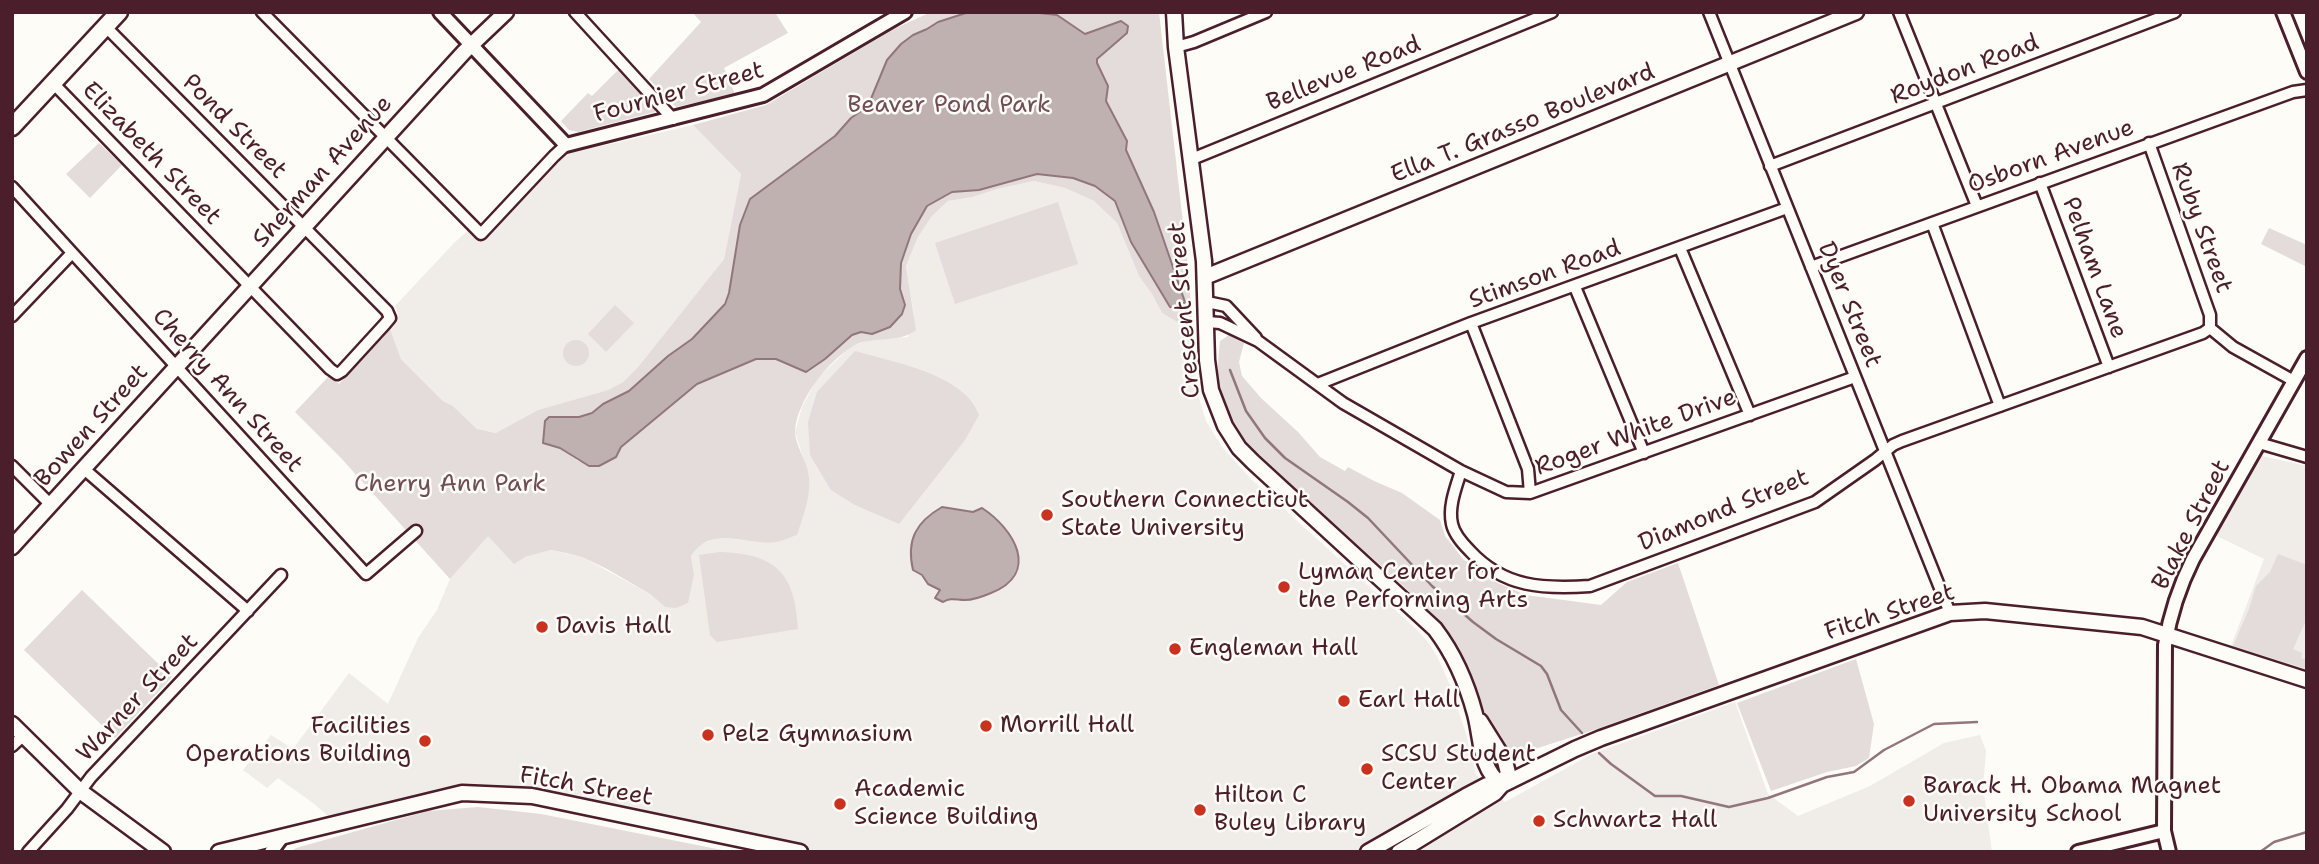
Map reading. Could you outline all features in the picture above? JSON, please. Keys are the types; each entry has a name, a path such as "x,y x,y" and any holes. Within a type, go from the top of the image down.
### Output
{"main road":[{"path":"12,127 118,12"},
{"name":"Sherman Avenue","path":"176,366 471,45 506,12"},
{"name":"Crescent Street","path":"1174,12 1205,277 1207,360 1211,390 1221,418 1232,437 1253,461 1435,629 1454,659 1475,714 1487,770 1493,779 1502,785"},
{"name":"Ella T. Grasso Boulevard","path":"1205,277 1856,12"},
{"name":"Bowen Street","path":"12,547 176,366"},
{"name":"Fitch Street","path":"1399,852 1495,793 1502,785 1575,749 1950,613 1985,611 2142,627 2307,680"},
{"path":"12,724 80,791 163,852"},
{"name":"Fitch Street","path":"1368,852 1487,785 1502,785"},
{"name":"Fitch Street","path":"219,852 461,793 532,796 800,852"}],"street":[{"path":"262,12 386,137"},
{"path":"440,12 566,145"},
{"path":"575,12 673,119"},
{"name":"Fournier Street","path":"386,137 481,234 566,145 753,99 771,92 905,12"},
{"path":"1176,47 1266,12"},
{"name":"Bellevue Road","path":"1192,159 1552,12"},
{"name":"Dyer Street","path":"1709,12 1950,613"},
{"path":"1899,12 1977,206"},
{"name":"Roydon Road","path":"1770,166 2175,12"},
{"path":"2283,12 2307,72"},
{"name":"Pond Street","path":"105,26 387,311 390,318 337,374"},
{"name":"Elizabeth Street","path":"53,83 337,374"},
{"name":"Osborn Avenue","path":"1811,267 2149,143 2293,92 2307,90"},
{"name":"Ruby Street","path":"2149,143 2210,315 2210,328"},
{"name":"Pelham Lane","path":"2040,183 2109,367"},
{"name":"Cherry Ann Street","path":"12,187 366,574 416,530"},
{"name":"Stimson Road","path":"1318,384 1471,323 1787,208"},
{"path":"1932,223 2000,406"},
{"path":"1680,248 1750,415"},
{"path":"12,316 72,253"},
{"path":"1575,287 1644,453"},
{"name":"Roger White Drive","path":"1207,302 1231,310 1258,341"},
{"name":"Roger White Drive","path":"1207,323 1220,323 1258,341 1343,403 1461,471 1506,492 1530,493 1855,377"},
{"path":"1471,323 1528,469 1530,493"},
{"path":"2210,328 2233,347 2294,381"},
{"name":"Diamond Street","path":"1461,471 1451,507 1452,525 1461,542 1476,558 1511,580 1532,586 1590,586 1815,502 1902,440 2203,333 2210,328"},
{"name":"Blake Street","path":"2169,852 2164,831 2165,685 2167,634 2172,611 2185,574 2307,358"},
{"path":"2259,443 2307,457"},
{"path":"12,466 51,505"},
{"path":"84,469 248,611"},
{"name":"Warner Street","path":"28,852 91,777 281,575"},
{"path":"12,746 24,735"},
{"path":"2078,852 2164,831"},
{"path":"271,852 282,837"}],"shaded area":[{"path":"969,12 1031,12 1057,15 1085,34 1121,21 1128,26 1127,33 1097,59 1097,63 1108,86 1106,101 1127,141 1126,150 1154,212 1185,302 1179,308 1170,307 1131,242 1115,201 1095,186 1073,178 1037,174 979,190 952,192 927,206 911,234 901,263 900,289 905,305 902,314 890,327 872,334 861,332 852,335 806,372 776,359 756,359 697,384 621,447 616,457 599,466 589,466 560,448 543,443 545,421 549,417 579,417 592,413 603,404 629,391 668,356 692,339 725,304 740,225 750,199 835,136 851,118 868,106 887,60 901,44 938,22"},
{"path":"693,125 741,174 724,259 623,382 608,390 538,410 497,433 477,429 453,406 443,401 401,359 390,329 398,313 395,306 470,229 483,240 563,155"},
{"name":"Southern Connecticut State University","path":"1034,181 1065,188 1094,201 1117,223 1139,276 1162,313 1177,322 1192,325 1196,389 1206,421 1222,447 1251,479 1428,642 1450,685 1476,775 1505,802 1592,754 1735,702 1768,794 1798,816 1870,786 1944,743 1980,735 1986,751 1983,786 1992,852 806,852 532,796 461,793 335,822 278,778 267,788 243,770 271,735 293,749 349,673 388,704 418,638 437,610 450,579 488,535 525,557 551,550 582,557 650,594 665,607 694,574 691,556 697,546 716,538 775,542 809,476 795,432 802,407 817,379 851,346 871,340 908,337 914,315 906,266 918,237 932,216 948,201"},
{"path":"2262,456 2307,466 2307,671 2231,646 2264,559 2215,535"},
{"path":"942,507 973,512 982,508 1004,527 1017,551 1019,563 1015,574 1006,584 982,597 943,602 935,598 940,590 928,584 922,575 913,570 911,550 915,533 920,526"}],"green space":[{"path":"692,12 778,12 776,14 788,33 724,68 735,94 676,107 649,79 701,22"},
{"name":"Beaver Pond Park","path":"931,12 1159,12 1189,276 1192,325 1177,322 1162,313 1139,276 1117,223 1094,201 1065,188 1034,181 948,201 932,216 918,237 906,266 916,330 909,335 866,341 850,348 832,363 814,384 801,408 795,431 808,471 809,492 797,535 776,542 719,539 699,546 691,556 694,574 688,603 676,608 665,607 650,594 582,557 551,550 525,557 514,564 488,536 450,579 341,458 295,412 329,376 339,384 390,329 401,359 443,401 453,406 477,429 496,433 538,410 608,390 623,382 724,259 741,174 693,125 766,105 892,30","holes":["750,199 828,265 701,382 621,447 616,457 599,466 578,461 560,448 556,418 579,417 592,413 603,404 629,391 720,312 729,293 740,225"]},
{"path":"618,70 655,108 655,112 578,132 569,130 561,121 588,93 592,96"},
{"path":"99,143 122,165 90,198 66,174"},
{"path":"1058,202 1078,264 955,304 935,243"},
{"path":"2269,228 2307,245 2307,267 2261,244"},
{"path":"615,305 634,323 606,352 588,334"},
{"path":"1229,335 1244,343 1239,362 1242,376 1320,457 1345,471 1348,467 1402,493 1440,520 1445,536 1463,559 1491,580 1526,595 1601,605 1627,582 1678,563 1719,685 1513,756 1499,741 1471,678 1441,624 1390,573 1269,467 1234,427 1223,406 1218,379 1220,341"},
{"path":"576,340 585,344 589,353 585,362 576,366 567,362 563,353 567,344"},
{"path":"855,351 907,365 943,380 959,389 971,401 979,415 965,440 899,524 855,505 831,490 810,455 808,422 817,392"},
{"path":"720,552 755,557 778,570 787,580 792,593 798,629 717,642 710,635 699,555"},
{"path":"2278,554 2307,565 2307,618 2293,649 2302,653 2301,658 2307,660 2307,669 2233,646 2256,586 2270,572"},
{"path":"82,590 172,677 115,738 24,650"},
{"path":"1856,659 1874,724 1869,758 1856,766 1827,772 1771,791 1737,703"},
{"path":"478,807 541,814 732,852 291,852 296,848 428,811"}],"waterway":[{"path":"1230,370 1246,411 1265,438 1285,458 1368,518 1432,586 1473,622 1541,666 1547,674 1561,710 1582,733"},
{"path":"1599,753 1655,796 1681,796 1729,807 1768,798 1827,777 1854,772 1884,750 1934,724 1977,722"},
{"path":"2260,852 2274,842 2307,832"}],"place":[{"name":"Southern Connecticut State University","path":"1047,515"},
{"name":"Lyman Center for the Performing Arts","path":"1284,587"},
{"name":"Davis Hall","path":"542,627"},
{"name":"Engleman Hall","path":"1175,649"},
{"name":"Earl Hall","path":"1344,701"},
{"name":"Morrill Hall","path":"986,726"},
{"name":"Pelz Gymnasium","path":"708,735"},
{"name":"Facilities Operations Building","path":"425,741"},
{"name":"SCSU Student Center","path":"1367,769"},
{"name":"Barack H. Obama Magnet University School","path":"1909,801"},
{"name":"Academic Science Building","path":"840,804"},
{"name":"Hilton C Buley Library","path":"1200,810"},
{"name":"Schwartz Hall","path":"1539,821"}],"park label":[{"name":"Cherry Ann Park","path":"450,485"}]}
